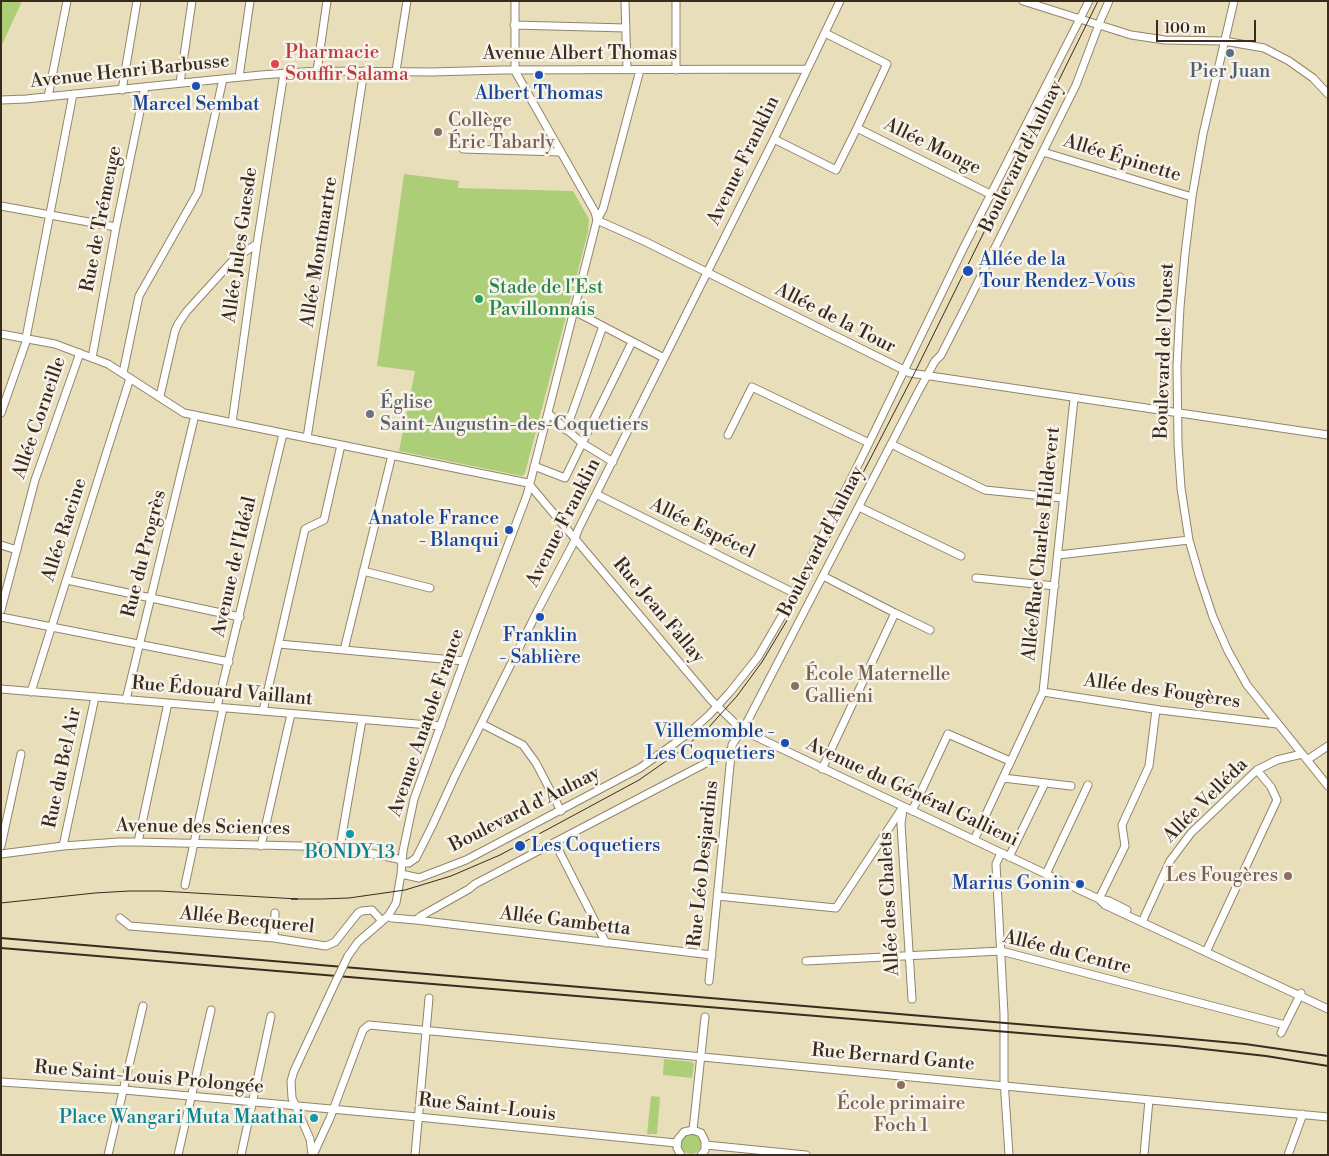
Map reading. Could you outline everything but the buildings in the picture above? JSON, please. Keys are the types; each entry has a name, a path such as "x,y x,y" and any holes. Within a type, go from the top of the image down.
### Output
{"street":[{"path":"48,97 67,1"},
{"path":"122,90 137,1"},
{"path":"180,83 192,1"},
{"path":"239,77 250,1"},
{"path":"317,71 327,1"},
{"path":"396,71 407,1"},
{"path":"515,1 515,71 595,212 597,220"},
{"path":"625,1 627,70"},
{"path":"676,1 676,70"},
{"name":"Avenue Franklin","path":"403,862 409,863 416,858 455,776 574,542 596,494 774,138 840,1"},
{"path":"1023,1 1131,35 1165,40 1224,40 1264,48 1289,61 1313,78 1328,94"},
{"name":"Boulevard d'Aulnay","path":"402,874 419,878 466,860 640,768 689,733 717,706 758,657 794,592 964,247 1089,1"},
{"name":"Boulevard d'Aulnay","path":"731,750 926,377 935,361 941,355 1076,85 1109,1"},
{"name":"Boulevard de l'Ouest","path":"1234,1 1203,134 1192,197 1180,307 1177,413 1181,479 1189,540 1213,617 1228,651 1247,685 1328,786"},
{"path":"514,25 626,28"},
{"path":"774,138 836,170 857,128 887,64 825,33"},
{"name":"Avenue Albert Thomas","path":"317,71 806,69"},
{"name":"Avenue Anatole France","path":"312,1155 310,1139 290,1093 294,1072 348,956 358,942 388,916 396,903 402,874 402,851 414,799 527,495 528,483 548,413 597,220 603,209 640,70"},
{"name":"Avenue Henri Barbusse","path":"1,100 317,71"},
{"name":"Allée Montmartre","path":"307,438 364,71"},
{"name":"Allée Jules Guesde","path":"232,423 257,244 284,73"},
{"path":"123,373 139,296 198,192 223,79"},
{"name":"Rue de Trémeuge","path":"92,358 116,227 145,87"},
{"path":"1,413 27,338 73,94"},
{"name":"Allée Monge","path":"857,128 992,195"},
{"path":"463,150 560,152"},
{"name":"Allée Épinette","path":"1043,152 1192,197"},
{"path":"1,206 116,227"},
{"name":"Allée de la Tour","path":"597,220 646,242 904,371 926,377 1074,399"},
{"path":"160,396 175,331 187,311 235,258 257,244"},
{"path":"574,311 664,358"},
{"path":"566,430 603,326"},
{"path":"1,334 55,344 108,364 184,413 528,483"},
{"path":"534,466 565,478 632,342"},
{"name":"Allée Corneille","path":"1,610 35,480 80,353"},
{"name":"Allée Racine","path":"31,692 130,378"},
{"path":"728,435 752,387 869,443"},
{"path":"1074,399 1328,435"},
{"name":"Allée/Rue Charles Hildevert","path":"974,840 1043,692 1074,399"},
{"path":"548,413 582,443 612,462"},
{"name":"Rue du Progrès","path":"126,700 195,415"},
{"name":"Avenue de l'Idéal","path":"184,885 194,844 229,662 283,434"},
{"path":"891,444 985,490 1063,498"},
{"path":"263,711 306,529 324,520 341,445"},
{"path":"344,650 392,455"},
{"name":"Rue Jean Fallay","path":"528,483 717,706"},
{"name":"Allée Espécel","path":"596,494 794,592"},
{"path":"859,507 962,556"},
{"path":"1058,555 1189,540"},
{"path":"1,545 17,550"},
{"path":"363,572 430,588"},
{"path":"823,576 930,630"},
{"path":"976,578 1054,586"},
{"path":"66,580 240,618"},
{"path":"822,769 895,613"},
{"path":"1,617 229,662"},
{"path":"279,644 464,661"},
{"name":"Rue Édouard Vaillant","path":"1,689 441,726"},
{"name":"Allée des Fougères","path":"1043,692 1156,710 1277,724"},
{"name":"Rue du Bel Air","path":"63,846 95,697"},
{"path":"138,842 168,703"},
{"name":"Avenue du Général Gallieni","path":"717,706 742,730 1010,856 1099,899 1105,905 1143,920 1328,1009"},
{"path":"1099,899 1125,846 1122,825 1149,766 1156,710"},
{"path":"261,846 291,714"},
{"path":"340,847 362,720"},
{"path":"482,724 523,745 536,763 561,811"},
{"path":"912,811 948,734 1010,761"},
{"path":"1307,760 1328,746"},
{"path":"388,916 416,920 475,884 731,750"},
{"name":"Rue Léo Desjardins","path":"709,981 731,750"},
{"path":"1,846 21,754"},
{"name":"Allée Velléda","path":"1143,920 1161,879 1180,846 1191,833 1257,770 1277,760 1302,754"},
{"path":"1206,950 1277,800 1271,787 1257,770"},
{"path":"1002,778 1071,786"},
{"path":"1010,856 1045,783"},
{"path":"1046,874 1088,785"},
{"path":"717,896 836,908 903,807"},
{"name":"Allée des Chalets","path":"903,807 901,824 912,999"},
{"name":"Avenue des Sciences","path":"1,854 63,846 138,842 340,847 398,859 403,862"},
{"path":"555,843 606,943"},
{"path":"1001,853 996,864 1009,1155"},
{"name":"Allée Becquerel","path":"120,918 130,926 274,938 326,946 335,942 358,913 362,911 372,910 382,921"},
{"path":"274,938 275,914"},
{"name":"Allée Gambetta","path":"416,920 712,955"},
{"name":"Allée du Centre","path":"806,961 1001,950 1285,1025"},
{"path":"1281,1033 1300,994"},
{"name":"Avenue du Général Gallieni","path":"1300,994 1328,1005"},
{"path":"415,1155 429,998"},
{"path":"108,1155 143,1006"},
{"path":"178,1155 211,1010"},
{"path":"241,1155 271,1016"},
{"path":"693,1130 705,1017"},
{"name":"Rue Bernard Gante","path":"367,1026 375,1025 1328,1117"},
{"name":"Avenue Anatole France","path":"312,1155 330,1118 363,1030 367,1026"},
{"name":"Rue Saint-Louis Prolongée","path":"1,1082 124,1090 295,1107"},
{"path":"1144,1155 1149,1100"},
{"name":"Rue Saint-Louis","path":"295,1107 418,1117 676,1143"},
{"path":"1288,1155 1303,1114"},
{"path":"681,1155 676,1143 680,1135 688,1130 697,1131 704,1137 706,1145 701,1155"},
{"path":"706,1145 806,1155"}],"green space":[{"path":"1,1 22,1 1,47"},
{"name":"Stade de l'Est Pavillonnais","path":"404,174 459,181 458,188 573,191 589,219 588,232 525,473 522,476 399,451 415,371 377,366"},
{"path":"664,1059 692,1062 694,1064 692,1078 663,1075"},
{"path":"651,1096 660,1097 657,1134 647,1134"},
{"path":"691,1134 698,1137 701,1144 698,1151 691,1154 684,1151 681,1144 684,1137"}],"tram line":[{"path":"1,903 129,891 321,899 349,898 405,890 451,876 500,855 639,780 679,752 709,727 737,696 762,662 786,622 914,374 1098,1"}],"railway":[{"path":"1,938 1159,1036 1245,1044 1328,1056"},
{"path":"1,948 1176,1046 1266,1056 1328,1066"}],"place":[{"name":"Pier Juan","path":"1230,53"},
{"name":"Pharmacie Souffir Salama","path":"275,64"},
{"name":"Albert Thomas","path":"539,75"},
{"name":"Marcel Sembat","path":"196,86"},
{"name":"Collège Éric Tabarly","path":"438,132"},
{"name":"Allée de la Tour Rendez-Vous","path":"968,271"},
{"name":"Stade de l'Est Pavillonnais","path":"479,299"},
{"name":"Église Saint-Augustin-des-Coquetiers","path":"370,414"},
{"name":"Anatole France - Blanqui","path":"509,530"},
{"name":"Franklin - Sablière","path":"540,617"},
{"name":"École Maternelle Gallieni","path":"795,686"},
{"name":"Villemomble - Les Coquetiers","path":"785,743"},
{"name":"BONDY 13","path":"350,834"},
{"name":"Les Coquetiers","path":"520,846"},
{"name":"Les Fougères","path":"1288,876"},
{"name":"Marius Gonin","path":"1080,884"},
{"name":"École primaire Foch 1","path":"901,1085"},
{"name":"Place Wangari Muta Maathai","path":"314,1118"}]}
